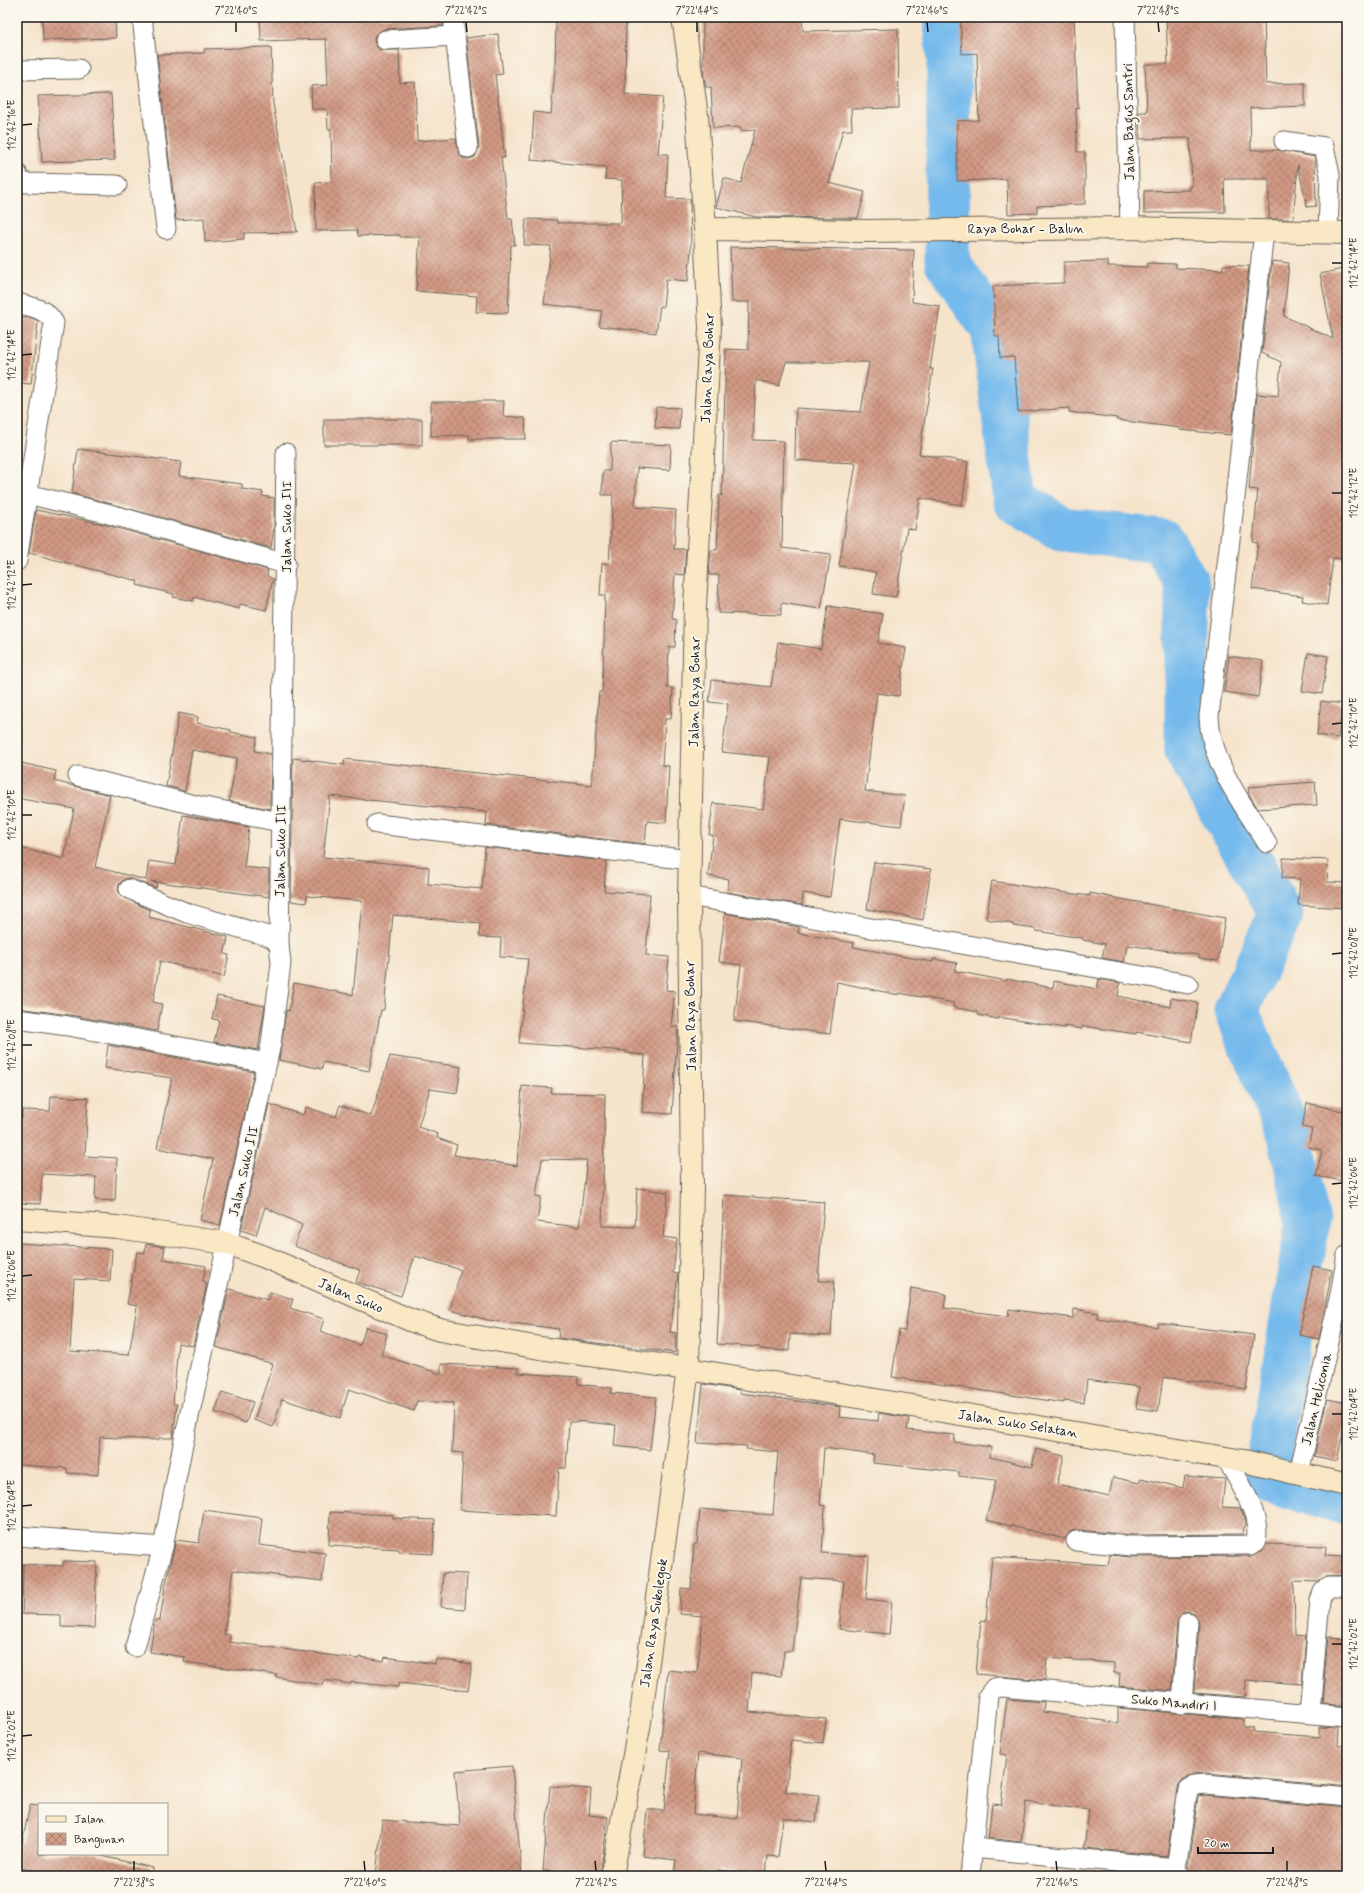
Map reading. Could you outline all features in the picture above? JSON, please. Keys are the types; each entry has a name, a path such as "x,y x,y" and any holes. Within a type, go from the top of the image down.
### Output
{"street":[{"path":"142,17 166,229"},
{"path":"452,17 468,148"},
{"name":"Jalan Raya Bohar","path":"683,17 697,115 706,229 710,328 695,606 691,860 689,896 692,1188 688,1369"},
{"name":"Jalan Bagus Santri","path":"1125,17 1130,228"},
{"path":"385,40 455,36"},
{"path":"17,70 79,69"},
{"path":"1284,141 1324,147 1330,175 1337,233"},
{"path":"17,173 20,180 25,184 117,185"},
{"name":"Raya Bohar - Balun","path":"706,229 909,230 1130,228 1337,233"},
{"path":"1264,231 1236,489 1209,716 1209,731 1216,757 1267,843"},
{"path":"17,303 42,310 50,316 54,323 27,494 18,538 17,561"},
{"name":"Jalan Suko III","path":"135,1647 164,1547 182,1449 226,1243 271,1044 281,963 279,945 280,822 286,564 286,453"},
{"path":"27,494 106,513 286,564"},
{"path":"78,776 195,805 280,822"},
{"path":"377,824 691,860"},
{"path":"129,888 187,913 268,936 274,939 279,945"},
{"path":"689,896 1188,984"},
{"path":"17,1019 68,1026 267,1063"},
{"name":"Jalan Suko","path":"17,1219 117,1227 226,1243 265,1257 410,1320 440,1330 540,1348 688,1369"},
{"name":"Jalan Heliconia","path":"1290,1470 1343,1295 1347,1255"},
{"name":"Jalan Suko Selatan","path":"688,1369 1235,1459 1290,1470 1347,1485"},
{"name":"Jalan Raya Sukolegok","path":"612,1876 640,1722 688,1369"},
{"path":"1076,1541 1131,1546 1250,1545 1256,1541 1258,1533 1251,1505 1235,1459"},
{"path":"17,1536 164,1547"},
{"path":"1310,1713 1320,1600 1323,1592 1329,1586 1347,1586"},
{"path":"1182,1704 1188,1622"},
{"name":"Suko Mandiri I","path":"973,1848 988,1696 994,1688 1001,1687 1182,1704 1347,1716"},
{"path":"970,1876 973,1848 1178,1872 1188,1790 1194,1785 1206,1784 1347,1797"}],"building":[{"path":"42,17 115,17 116,38 43,40"},
{"path":"260,17 290,17 290,20 339,17 442,17 443,26 384,29 375,35 374,41 380,50 399,50 400,83 415,82 417,141 456,138 459,154 463,158 469,159 475,157 479,147 466,38 498,34 503,74 495,75 505,158 501,157 508,219 512,219 515,245 511,245 508,313 476,312 477,296 416,291 420,237 400,237 400,235 358,236 357,230 316,231 315,183 332,182 331,129 328,129 327,109 312,109 311,86 328,85 326,39 261,41"},
{"path":"556,17 626,17 625,94 663,97 658,154 668,154 666,198 690,199 691,250 688,281 666,279 663,307 660,306 656,333 599,326 602,311 544,304 551,246 524,245 526,219 557,220 557,223 621,223 622,180 605,179 606,167 531,160 534,112 551,114 555,70"},
{"path":"703,17 802,17 803,31 898,29 899,108 851,109 852,130 843,130 829,183 865,192 858,218 756,217 716,207 724,178 741,183 755,130 741,131 740,127 713,128 711,87 706,87 703,72"},
{"path":"960,17 1074,17 1078,108 1076,108 1077,152 1085,152 1085,204 1037,206 1037,213 1008,214 1007,179 957,181 957,121 979,120 977,53 962,54"},
{"path":"1166,17 1264,17 1266,84 1305,83 1305,106 1250,108 1251,150 1279,150 1315,157 1316,206 1307,207 1298,165 1293,219 1269,219 1269,179 1224,179 1225,212 1144,213 1144,191 1190,190 1190,187 1192,186 1190,138 1140,139 1139,112 1147,112 1145,64 1168,64"},
{"path":"271,47 273,104 297,232 244,233 244,239 205,242 204,218 176,220 157,55 204,53 204,49"},
{"path":"111,94 115,160 42,162 38,96"},
{"path":"730,247 914,250 912,302 940,306 930,369 933,369 919,454 968,462 962,505 920,498 915,530 907,528 896,597 873,594 876,572 839,566 856,463 795,460 796,408 861,412 869,362 786,362 779,386 756,380 753,440 784,441 782,548 831,554 821,609 781,603 781,615 718,613 719,575 709,575 711,550 717,550 719,495 722,496 726,349 748,350 749,302 732,302"},
{"path":"1108,261 1108,266 1147,267 1147,263 1176,264 1176,268 1223,270 1223,265 1249,266 1231,435 1180,430 1180,428 1069,412 1069,408 1018,412 1014,357 1000,358 999,336 995,336 993,286 1064,283 1064,262"},
{"path":"1272,261 1289,263 1284,316 1333,339 1320,274 1347,268 1347,559 1333,558 1327,605 1302,601 1303,596 1252,589 1258,543 1253,542 1258,490 1249,489 1257,394 1278,396 1281,362 1262,353"},
{"path":"17,317 32,318 38,321 31,384 17,383"},
{"path":"504,401 503,416 525,418 526,439 469,439 469,435 431,436 431,402"},
{"path":"656,407 680,408 679,429 655,428"},
{"path":"324,419 422,419 422,445 324,445"},
{"path":"611,442 671,445 670,470 637,468 635,507 676,510 674,549 686,549 684,575 675,574 672,619 676,619 675,647 669,647 667,688 673,688 671,719 665,719 662,765 669,766 666,823 647,821 645,844 486,825 487,812 330,796 323,857 429,867 428,884 482,889 485,847 606,861 604,891 650,894 646,955 669,957 666,990 675,991 671,1026 678,1027 672,1114 642,1112 645,1055 626,1053 626,1051 519,1043 528,959 500,957 501,938 479,937 480,923 393,915 384,1010 381,1010 369,1071 323,1062 322,1069 279,1060 286,1010 289,1011 294,983 353,995 362,901 307,896 306,903 291,901 293,758 344,765 345,759 592,785 599,692 602,692 605,595 600,595 602,563 609,564 613,495 602,495 603,471 610,471"},
{"path":"78,449 181,462 179,476 242,484 242,489 263,492 262,496 274,498 274,526 271,548 72,493"},
{"path":"36,510 103,524 268,570 267,576 273,579 266,610 240,604 239,609 194,597 193,601 173,597 174,594 137,585 138,581 29,553"},
{"path":"828,606 883,614 878,643 906,648 899,696 877,693 865,791 905,796 901,826 840,819 830,897 803,893 802,905 727,892 729,879 708,876 713,835 709,835 713,803 763,809 770,757 722,752 728,704 709,702 712,680 771,687 778,642 821,649"},
{"path":"1308,653 1328,656 1322,694 1302,691"},
{"path":"1229,656 1263,661 1258,697 1224,692"},
{"path":"1321,701 1343,704 1338,738 1317,735"},
{"path":"179,713 198,717 197,723 257,737 255,751 271,754 270,809 229,801 237,758 192,750 185,791 166,786"},
{"path":"17,762 56,771 54,781 110,795 95,867 146,880 149,861 176,865 183,815 249,827 244,867 269,870 269,897 151,881 157,883 156,888 128,878 119,884 118,890 121,896 150,910 149,917 228,937 224,954 229,955 224,977 160,961 153,1002 162,1004 157,1031 70,1015 17,1008 17,847 64,859 74,809 17,798"},
{"path":"1315,782 1317,805 1258,809 1249,794 1248,787"},
{"path":"1283,858 1328,860 1327,882 1346,883 1344,908 1298,905 1300,879 1282,878"},
{"path":"874,862 931,869 923,920 867,909"},
{"path":"992,881 1090,896 1090,893 1225,918 1218,961 1199,958 1199,955 1127,945 1124,962 1102,958 1105,944 1083,940 1083,938 1036,931 1036,929 1013,926 1013,924 986,919"},
{"path":"725,913 799,927 798,933 854,943 853,947 933,962 933,959 957,963 955,971 1007,981 1007,979 1053,988 1054,981 1097,989 1099,979 1120,983 1118,996 1170,1007 1171,998 1198,1003 1191,1042 1136,1032 1136,1034 1083,1026 1082,1029 1065,1026 1065,1028 998,1017 998,1019 978,1015 978,1012 953,1007 954,1003 899,993 899,995 837,982 830,1034 734,1021 741,965 719,962"},
{"path":"217,996 265,1006 258,1050 214,1042 219,1020 212,1019"},
{"path":"108,1045 254,1072 220,1225 200,1220 213,1159 157,1148 172,1078 105,1068"},
{"path":"390,1056 461,1067 457,1093 430,1089 418,1127 438,1134 437,1138 457,1145 454,1155 517,1166 522,1086 552,1088 551,1093 605,1094 602,1226 635,1227 637,1188 668,1192 663,1237 677,1239 673,1273 678,1274 670,1332 676,1333 675,1353 558,1338 559,1329 488,1320 450,1310 461,1270 415,1256 401,1296 356,1282 360,1270 294,1246 302,1225 265,1207 256,1235 241,1230 269,1104 303,1115 306,1107 336,1117 340,1105 371,1116","holes":["542,1159 587,1160 579,1227 537,1222 541,1197 536,1196"]},
{"path":"51,1096 88,1098 85,1156 117,1158 115,1201 95,1200 96,1177 42,1174 40,1204 17,1203 17,1118 22,1119 22,1110 50,1111"},
{"path":"1307,1103 1347,1112 1347,1133 1342,1157 1347,1158 1347,1162 1343,1181 1316,1176 1322,1150 1308,1147 1312,1129 1302,1127"},
{"path":"724,1195 824,1202 818,1281 834,1281 831,1336 790,1334 789,1351 717,1344"},
{"path":"17,1243 112,1249 110,1281 74,1279 70,1351 129,1355 137,1306 127,1304 137,1252 145,1253 146,1244 165,1247 163,1259 206,1266 203,1281 207,1283 193,1346 178,1343 173,1404 177,1404 173,1438 159,1438 158,1440 100,1437 98,1475 67,1473 67,1468 17,1465 17,1354 20,1304 17,1304"},
{"path":"1313,1266 1332,1270 1319,1339 1299,1335"},
{"path":"911,1288 946,1294 944,1308 1008,1316 1009,1309 1073,1318 1074,1309 1098,1313 1097,1318 1157,1327 1158,1323 1254,1335 1246,1389 1163,1377 1158,1411 1136,1408 1139,1387 1087,1380 1084,1403 1064,1401 1064,1403 892,1377 899,1330 905,1331"},
{"path":"229,1289 268,1300 270,1292 293,1299 290,1308 324,1319 320,1331 360,1345 366,1327 387,1334 381,1355 441,1374 441,1364 519,1368 518,1373 578,1377 578,1384 612,1388 611,1393 656,1397 650,1450 614,1446 616,1425 576,1421 569,1422 566,1468 559,1468 556,1516 460,1510 463,1453 452,1452 454,1403 417,1401 414,1411 349,1389 340,1418 282,1399 273,1427 254,1420 273,1364 216,1347"},
{"path":"703,1384 740,1390 740,1393 840,1407 839,1417 878,1421 879,1413 909,1418 907,1430 955,1435 954,1442 991,1447 990,1457 1032,1467 1036,1449 1064,1456 1057,1484 1109,1496 1113,1477 1139,1483 1141,1478 1183,1488 1185,1476 1225,1479 1222,1507 1240,1508 1245,1522 1243,1534 1131,1535 1077,1530 1071,1531 1065,1539 986,1520 996,1480 959,1476 959,1472 873,1463 874,1455 824,1448 820,1505 825,1506 822,1553 869,1556 866,1599 892,1602 889,1634 839,1629 844,1581 801,1578 792,1651 784,1651 781,1676 752,1673 749,1712 826,1719 823,1743 791,1740 786,1792 819,1795 816,1822 783,1818 778,1857 768,1856 766,1875 718,1870 718,1876 674,1876 676,1860 643,1856 647,1809 664,1811 670,1751 660,1750 668,1670 697,1673 703,1616 680,1614 681,1588 691,1589 694,1544 697,1544 700,1509 773,1515 778,1452 746,1449 747,1446 697,1443","holes":["698,1753 742,1758 737,1819 693,1814"]},
{"path":"222,1392 253,1402 246,1423 215,1412"},
{"path":"1327,1399 1347,1403 1347,1428 1344,1428 1337,1461 1314,1456"},
{"path":"204,1510 262,1518 259,1545 325,1553 322,1581 233,1570 224,1634 230,1635 229,1642 359,1659 359,1657 384,1661 385,1657 435,1664 436,1659 472,1664 468,1691 399,1683 398,1687 351,1682 351,1684 324,1680 323,1685 276,1677 277,1675 184,1662 185,1657 150,1652 155,1620 160,1620 165,1587 176,1540 199,1543"},
{"path":"330,1512 393,1515 393,1518 435,1520 433,1554 399,1552 399,1549 329,1545"},
{"path":"1266,1544 1326,1546 1325,1556 1347,1557 1347,1575 1325,1576 1318,1582 1294,1581 1295,1635 1306,1636 1302,1684 1246,1680 1245,1697 1194,1693 1199,1622 1194,1613 1188,1611 1183,1612 1177,1621 1172,1691 1119,1686 1120,1673 1114,1673 1114,1663 1047,1658 1045,1680 976,1674 981,1620 986,1621 992,1557 1108,1565 1110,1555 1131,1557 1250,1556 1262,1550"},
{"path":"64,1561 97,1562 94,1628 61,1627 61,1615 22,1614 23,1564 63,1566"},
{"path":"443,1573 467,1574 465,1609 441,1607"},
{"path":"1328,1637 1347,1638 1347,1706 1322,1704"},
{"path":"1007,1699 1044,1702 1043,1712 1118,1723 1118,1708 1243,1719 1243,1727 1254,1728 1253,1732 1320,1737 1320,1726 1338,1727 1337,1747 1347,1748 1347,1786 1207,1773 1193,1774 1181,1782 1177,1788 1167,1856 1084,1848 1089,1810 1026,1802 1021,1842 988,1838 992,1804 1001,1805 1007,1755 1000,1754"},
{"path":"512,1766 522,1876 376,1876 382,1820 460,1826 455,1771"},
{"path":"550,1786 591,1789 589,1815 608,1817 600,1876 543,1871"},
{"path":"1206,1795 1347,1808 1347,1876 1211,1876 1190,1874 1188,1866 1198,1796"},
{"path":"30,1805 38,1806 38,1855 97,1855 153,1868 152,1876 60,1876 17,1867 17,1842 22,1843"}],"waterway":[{"path":"945,17 949,61 947,262 993,329 1015,500 1062,529 1162,541 1187,583 1187,751 1281,914 1236,1010 1290,1135 1308,1221 1266,1479 1347,1503"}]}
